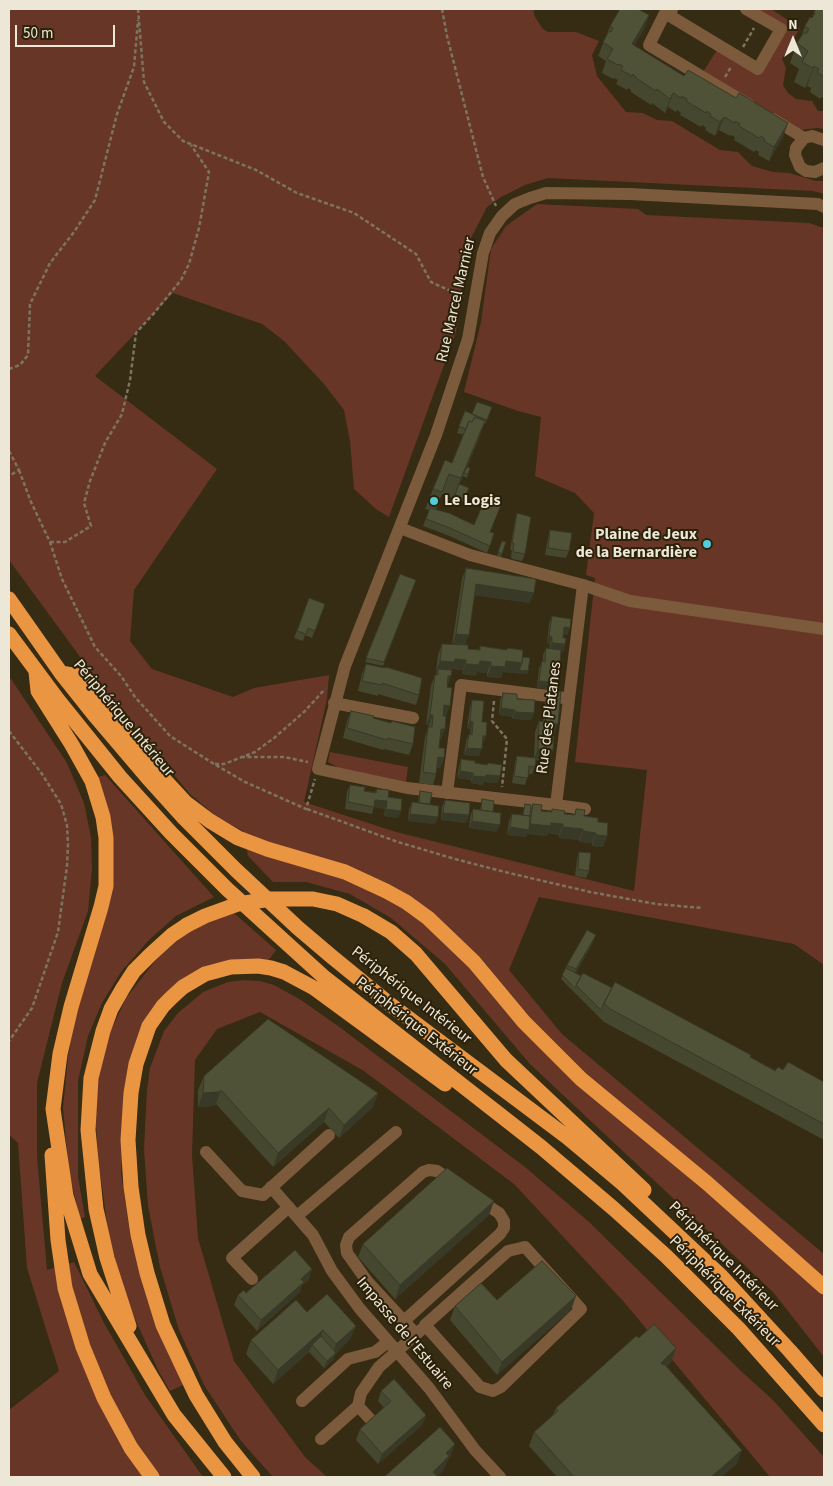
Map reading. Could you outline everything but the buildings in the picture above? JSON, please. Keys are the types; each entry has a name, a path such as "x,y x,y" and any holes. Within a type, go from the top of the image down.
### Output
{"highway":[{"name":"Périphérique Intérieur","path":"9,599 96,717 172,804 230,864 298,928 391,1005 530,1108 622,1184 722,1277 790,1350 824,1390"},
{"name":"Périphérique Extérieur","path":"9,634 36,672 120,777 227,889 325,978 589,1187 666,1256 745,1335 824,1425"},
{"path":"36,672 38,692 72,745 92,781 106,838 106,886 102,907 71,1007 60,1054 53,1109 52,1166 58,1240 65,1288 83,1347 104,1398 131,1448 152,1477"},
{"path":"62,673 78,676 160,775 186,803 210,821 238,838 267,849 345,872 406,902 428,918 474,962 524,1022 581,1079 707,1183 824,1287"},
{"path":"139,1356 107,1258 96,1209 88,1130 90,1078 102,1031 111,1009 134,971 172,935 186,925 205,916 238,904 280,898 313,899 337,904 364,916 391,932 416,954 506,1060 623,1170 787,1335 790,1350"},
{"path":"253,1477 215,1426 184,1371 163,1325 145,1264 131,1187 128,1140 131,1093 136,1064 149,1026 172,997 183,987 205,974 231,967 258,966 271,968 284,972 314,988 460,1096 475,1096"},
{"path":"53,1109 66,1196 90,1274 174,1414 224,1477"}],"street":[{"path":"667,9 649,45 804,138"},
{"path":"672,9 670,16 758,69 781,29 746,9"},
{"path":"824,140 812,136 804,138 796,148 795,155 800,167 806,171 815,172 824,168"},
{"name":"Rue Marcel Marnier","path":"318,769 340,681 436,435 468,338 483,253 490,234 502,216 516,204 546,193 689,197 818,204 824,207"},
{"path":"400,528 470,555 582,585 630,601 824,629"},
{"name":"Rue des Platanes","path":"556,806 582,585"},
{"path":"447,792 461,685 569,698"},
{"path":"334,703 413,718"},
{"path":"318,769 407,788 585,809"},
{"path":"252,1280 232,1258 396,1132"},
{"path":"206,1152 242,1192 263,1195 329,1135"},
{"path":"320,1439 358,1406 361,1393 379,1367 421,1330 508,1251 526,1247 581,1309 501,1386 493,1391 480,1386 421,1330 404,1321 367,1281 348,1253 346,1245 349,1237 423,1172 429,1170 437,1171 498,1213 504,1221 504,1228 500,1234 404,1321"},
{"name":"Impasse de l'Estuaire","path":"270,1187 313,1235 332,1271 360,1309 429,1388 496,1476"},
{"path":"302,1401 348,1359 375,1352 388,1342"},
{"path":"358,1406 371,1420"}],"path":[{"path":"442,9 447,36 483,177 492,200 502,216"},
{"path":"138,10 144,82 164,122 183,141 256,170 297,194 354,213 416,254 432,282 475,302"},
{"path":"9,369 20,365 28,355 30,304 50,263 74,232 95,200 117,114 134,67 138,10"},
{"path":"50,542 65,542 91,526 84,503 90,481 105,443 122,414 130,380 136,332 181,280 189,264 199,228 209,172 190,144"},
{"path":"9,451 50,542 62,579 95,647 121,676 135,697 170,736 245,782 306,809 398,842 455,859 590,892 656,904 702,908"},
{"path":"9,476 19,470"},
{"path":"214,764 224,764 255,752 304,712 330,684 340,681"},
{"path":"494,690 492,721 507,740 501,799"},
{"path":"9,731 42,774 61,804 67,825 68,844 58,932 44,979 32,1008 9,1041"},
{"path":"241,758 284,757 306,762 318,769 306,809"}],"shaded area":[{"path":"9,9 533,9 535,17 543,29 548,32 576,32 599,41 592,55 597,76 626,112 643,113 657,120 672,121 720,150 738,152 752,166 773,172 789,173 816,181 824,181 824,194 813,191 548,178 525,185 501,197 487,207 468,244 456,332 389,517 376,509 354,489 350,441 344,410 324,384 284,341 262,324 173,293 95,376 217,469 134,590 130,641 152,669 233,697 254,688 329,675 327,699 304,802 396,832 634,891 647,770 575,762 595,578 586,575 594,513 575,493 535,476 541,417 464,392 481,322 491,249 506,226 537,204 638,209 646,215 809,223 824,228 824,965 794,944 539,897 509,970 562,1034 824,1254 824,1357 773,1292 530,1064 445,964 391,918 350,894 306,882 273,882 248,856 244,832 216,816 190,794 111,699 9,560"},
{"path":"746,9 771,9 800,28 782,59 786,68 783,85 788,93 796,99 812,101 818,111 824,111 824,129 799,130 703,72 719,47 757,69 781,29"},
{"path":"9,676 67,763 84,803 91,837 92,869 88,911 62,983 37,1083 37,1157 47,1270 74,1262 104,1323 145,1395 203,1477 9,1477 9,1410 59,1371 27,1268 18,1143 9,1135"},
{"path":"330,752 408,767 406,782 339,768 328,762"},
{"path":"105,775 214,897 176,916 149,940 121,972 102,1003 88,1036 78,1081 78,1177 85,1217 80,1219 69,1172 63,1108 68,1057 75,1017 101,931 98,777"},
{"path":"234,913 276,950 268,961 219,963 187,976 166,993 125,1099 121,1173 131,1240 147,1295 183,1385 170,1391 158,1370 123,1292 108,1230 99,1165 94,1101 104,1046 126,998 156,960 188,931"},
{"path":"260,981 274,985 301,1000 525,1167 588,1221 773,1400 824,1457 824,1477 770,1477 624,1302 514,1184 364,1071 260,1012 217,1029 195,1060 192,1155 198,1238 234,1361 305,1457 327,1477 273,1477 241,1441 204,1385 179,1330 160,1267 148,1206 144,1149 150,1068 164,1031 178,1013 203,992 228,982"}],"place":[{"name":"Le Logis","path":"434,501"},
{"name":"Plaine de Jeux de la Bernardière","path":"707,544"}]}
